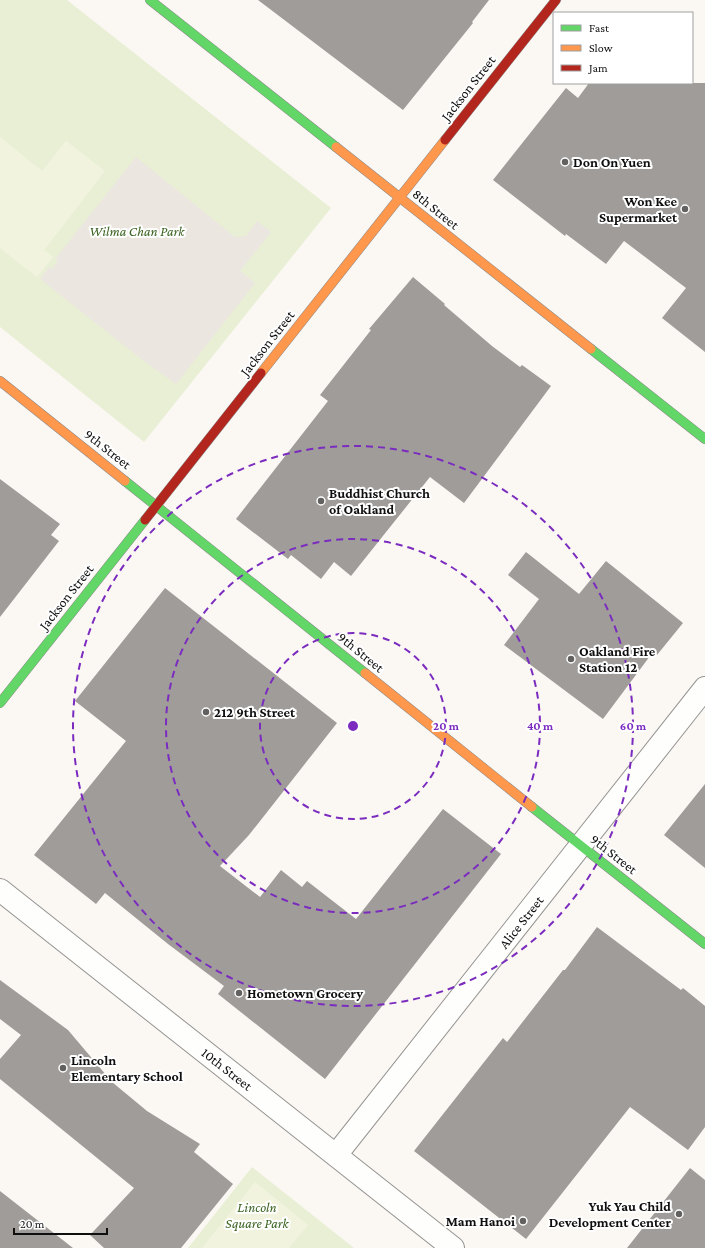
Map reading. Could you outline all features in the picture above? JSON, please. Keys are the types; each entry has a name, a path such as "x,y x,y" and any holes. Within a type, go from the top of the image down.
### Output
{"street":[{"name":"8th Street","path":"150,0 705,439"},
{"name":"Jackson Street","path":"0,702 556,0"},
{"name":"9th Street","path":"0,381 580,846 705,944"},
{"name":"Alice Street","path":"336,1155 705,688"},
{"name":"10th Street","path":"0,890 453,1248"}],"green space":[{"name":"Wilma Chan Park","path":"0,0 67,0 331,208 144,442 0,327"},
{"path":"0,137 42,171 66,141 105,171 44,250 53,257 37,277 0,248"},
{"name":"Lincoln Square Park","path":"252,1167 354,1248 188,1248"},
{"path":"255,1182 308,1225 289,1248 202,1248"}],"shaded area":[{"path":"136,157 235,237 246,236 257,221 271,232 240,271 255,283 176,384 140,358 40,279 49,267 52,269 58,261 55,259"}],"building":[{"path":"258,0 489,0 472,22 473,23 403,110"},
{"path":"705,83 705,352 662,318 686,288 624,241 606,264 566,234 565,236 493,180 566,88 578,98 588,84"},
{"path":"413,277 492,346 520,367 522,365 551,386 464,503 430,477 351,576 334,562 321,579 291,555 288,559 236,519 328,401 320,395 371,330 369,329"},
{"path":"0,479 60,524 51,535 59,541 0,617"},
{"path":"526,552 579,594 606,561 683,623 657,655 653,652 603,719 504,645 539,599 508,575"},
{"path":"165,588 337,723 249,835 220,866 260,897 281,870 302,887 307,881 356,919 443,809 501,854 325,1079 218,994 224,986 168,944 105,893 96,904 34,855 126,741 75,701"},
{"path":"705,784 705,868 664,835"},
{"path":"597,927 681,990 683,988 705,1006 705,1127 688,1150 630,1107 526,1239 414,1151 503,1038 507,1042 563,970 565,970"},
{"name":"Lincoln Elementary School","path":"0,980 68,1030 112,1082 147,1111 200,1144 194,1152 233,1184 181,1248 104,1248 90,1235 134,1188 0,1079 0,1059 21,1035 0,1019"},
{"name":"Yuk Yau Child Development Center","path":"690,1168 705,1180 705,1248 627,1248"},
{"path":"0,1191 73,1248 0,1248"}],"traffic: fast":[{"path":"150,0 336,147"},
{"path":"591,349 705,439"},
{"path":"125,481 365,673"},
{"path":"0,703 145,520"},
{"path":"532,807 705,944"}],"traffic: slow":[{"path":"261,373 445,140"},
{"path":"336,147 591,349"},
{"path":"0,381 125,481"},
{"path":"365,673 532,807"}],"traffic: jam":[{"path":"445,140 556,0"},
{"path":"145,520 261,373"}],"place":[{"name":"Don On Yuen","path":"565,162"},
{"name":"Won Kee Supermarket","path":"685,209"},
{"name":"Buddhist Church of Oakland","path":"321,501"},
{"name":"Oakland Fire Station 12","path":"571,659"},
{"name":"212 9th Street","path":"206,712"},
{"name":"Hometown Grocery","path":"239,993"},
{"name":"Lincoln Elementary School","path":"63,1068"},
{"name":"Yuk Yau Child Development Center","path":"679,1214"},
{"name":"Mam Hanoi","path":"523,1221"}]}
